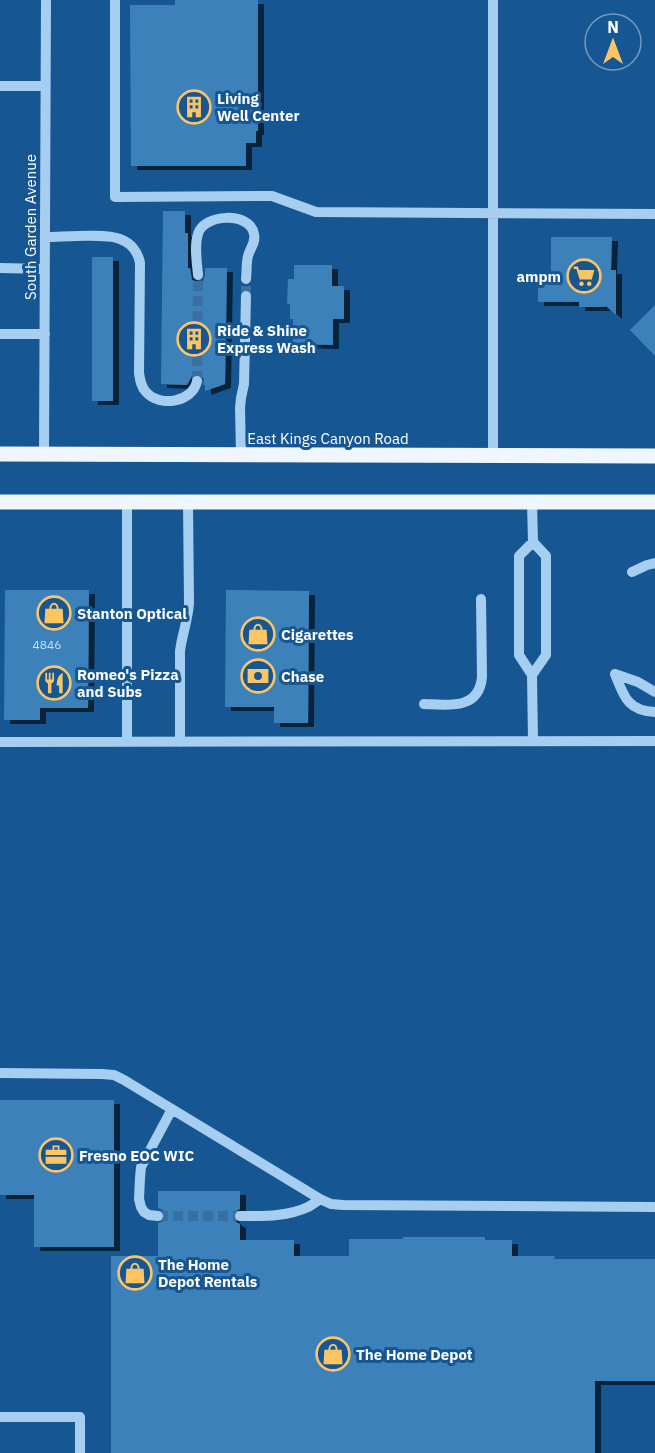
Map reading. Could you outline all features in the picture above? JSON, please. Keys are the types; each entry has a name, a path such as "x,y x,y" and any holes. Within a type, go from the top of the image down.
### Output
{"main road":[{"name":"East Kings Canyon Road","path":"0,454 655,456"},
{"path":"0,502 655,502"}],"street":[{"name":"South Garden Avenue","path":"44,455 46,0"},
{"path":"115,0 115,197 272,196 316,212 655,214"},
{"path":"493,0 493,456"},
{"path":"0,86 45,86"},
{"path":"198,275 198,232 202,226 212,221 232,218 244,220 255,236 248,255 246,279"},
{"path":"45,237 106,237 120,239 133,247 139,255 140,263 139,374 141,383 146,392 164,401 184,398 192,392 197,381"},
{"path":"0,268 45,269"},
{"path":"241,455 246,296"},
{"path":"0,334 45,334"},
{"path":"127,502 127,742"},
{"path":"180,742 180,651 189,603 188,502"},
{"path":"532,502 533,542 546,556 546,655 532,675"},
{"path":"533,542 519,556 519,655 532,675 533,741"},
{"path":"632,572 655,563"},
{"path":"424,704 457,705 473,698 478,692 482,677 481,599"},
{"path":"655,692 638,682 615,674 626,700 632,706 641,711 655,712"},
{"path":"0,742 655,741"},
{"path":"0,1073 114,1075 331,1204 655,1208"},
{"path":"158,1216 149,1215 141,1208 139,1200 141,1167 172,1109"},
{"path":"240,1216 290,1213 309,1207 320,1199"},
{"path":"0,1417 80,1416 80,1453"}],"building":[{"name":"Living Well Center","path":"175,0 258,0 258,131 256,131 256,143 246,143 246,166 131,166 130,5 175,5"},
{"name":"Ride & Shine Express Wash","path":"163,211 185,211 185,233 188,233 188,268 190,268 192,280 203,281 205,268 227,268 225,384 205,391 204,379 199,374 192,376 187,385 161,384"},
{"name":"ampm","path":"551,237 612,237 611,270 616,270 616,315 606,306 579,307 579,302 538,302 538,282 551,282"},
{"path":"92,257 113,257 113,401 92,401"},
{"path":"294,265 332,265 332,286 344,286 344,319 333,319 333,345 293,344 293,319 290,319 290,304 287,304 288,279 294,279"},
{"path":"655,305 655,356 630,330"},
{"path":"5,590 89,590 88,708 40,708 40,720 4,720"},
{"path":"226,590 309,591 308,723 274,723 274,707 225,707"},
{"path":"0,1100 114,1100 114,1247 34,1247 34,1195 0,1195"},
{"name":"The Home Depot","path":"158,1191 240,1191 240,1209 234,1212 233,1217 240,1224 240,1240 294,1240 294,1256 349,1256 349,1239 485,1237 485,1240 512,1240 512,1256 555,1256 554,1259 655,1259 655,1381 595,1381 595,1453 111,1453 111,1256 158,1256 158,1223 164,1221 165,1216 163,1210 158,1208"}],"tunnel":[{"path":"197,381 198,275"},
{"path":"246,279 246,296"},
{"path":"158,1216 240,1216"}],"place":[{"name":"Living Well Center","path":"194,107"},
{"name":"ampm","path":"584,276"},
{"name":"Ride & Shine Express Wash","path":"194,339"},
{"name":"Stanton Optical","path":"54,613"},
{"name":"Cigarettes","path":"258,634"},
{"name":"Chase","path":"258,676"},
{"name":"Romeo's Pizza and Subs","path":"54,683"},
{"name":"Fresno EOC WIC","path":"56,1155"},
{"name":"The Home Depot Rentals","path":"135,1273"},
{"name":"The Home Depot","path":"333,1354"}]}
